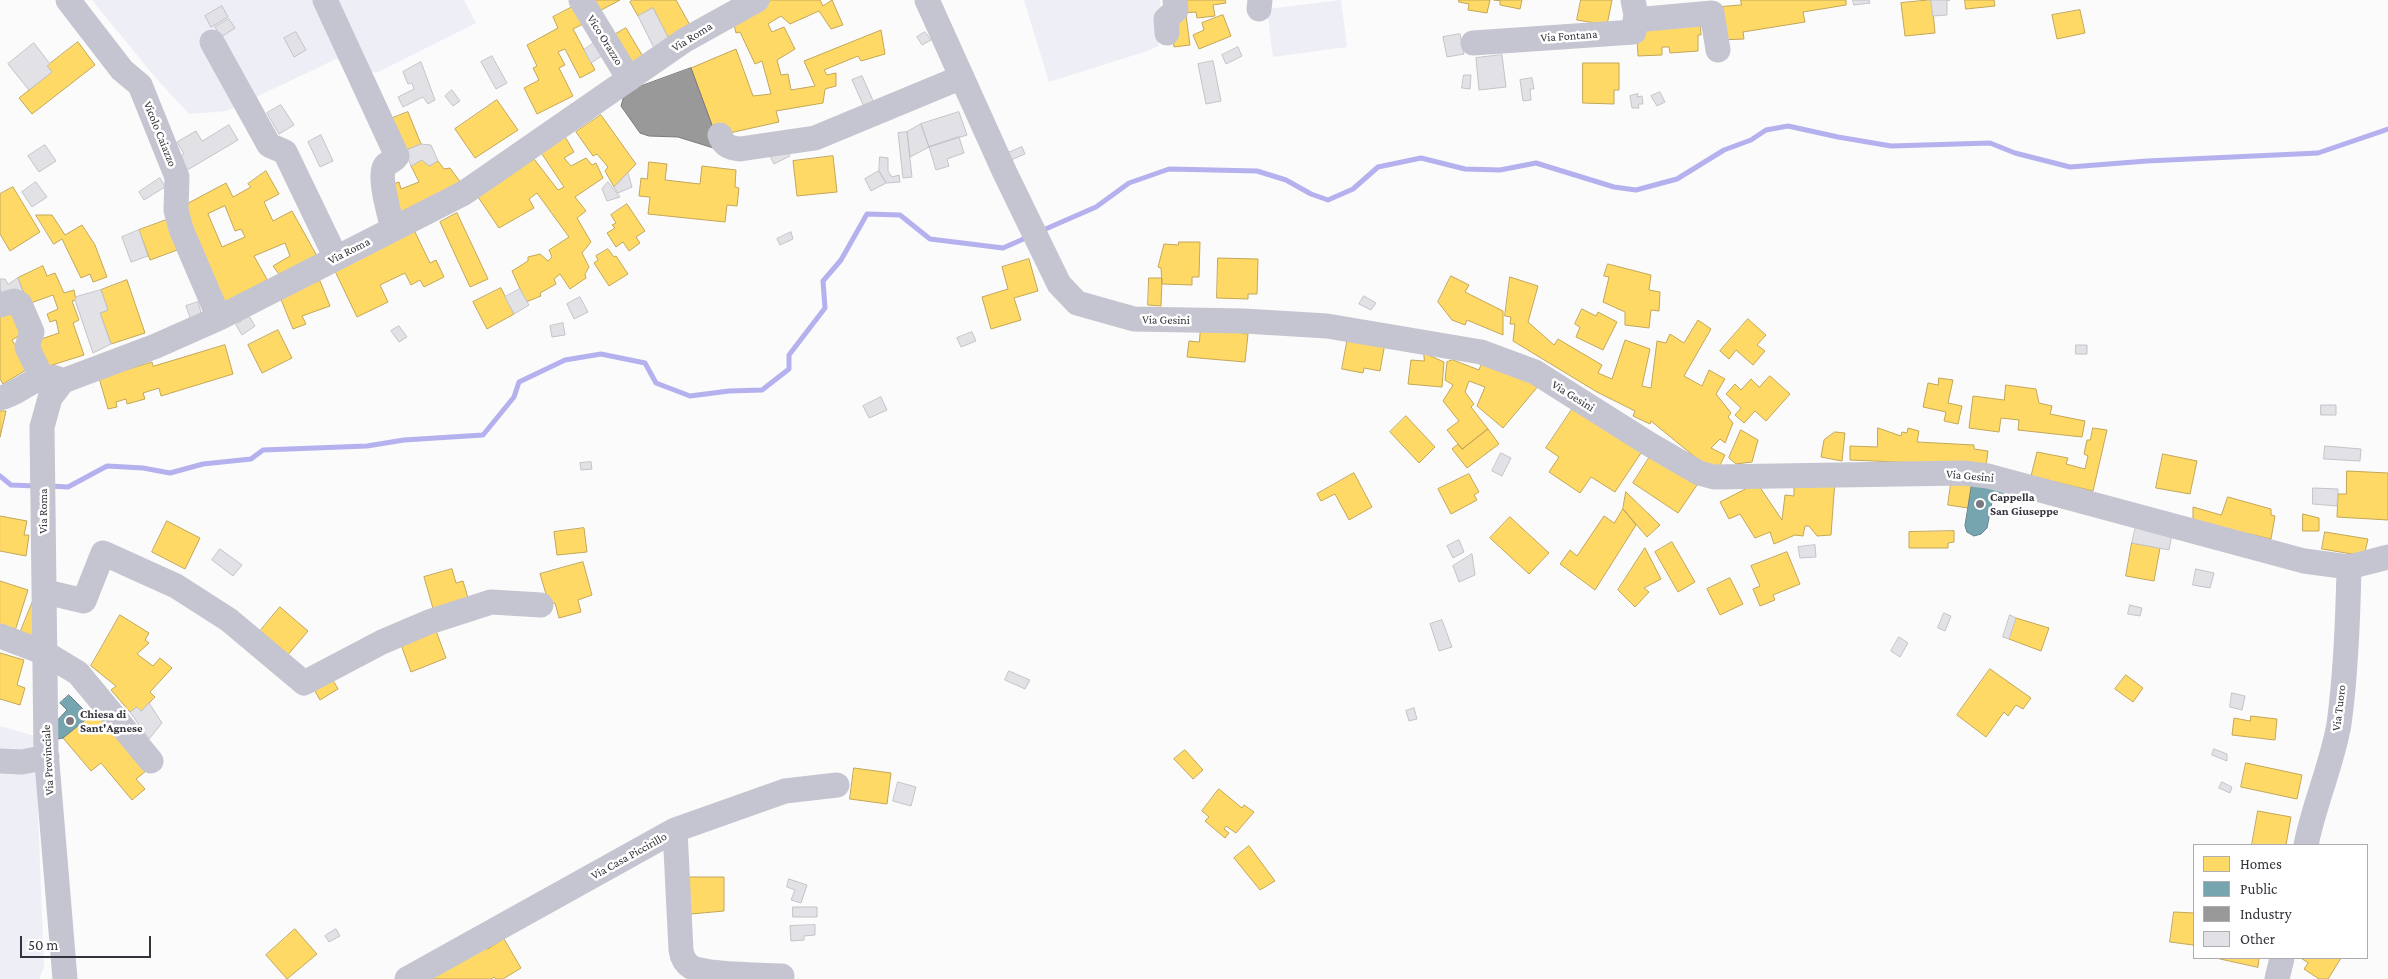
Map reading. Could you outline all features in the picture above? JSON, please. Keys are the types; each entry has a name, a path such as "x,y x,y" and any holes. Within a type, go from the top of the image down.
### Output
{"street":[{"name":"Vicolo Caiazzo","path":"68,0 122,70 140,84 177,177 176,210 181,229 218,318"},
{"path":"325,0 397,156 386,165 383,171 383,184 393,229"},
{"name":"Vico Orazzo","path":"581,0 629,79"},
{"name":"Via Roma","path":"43,540 42,427 53,380 156,346 218,318 464,193 685,40 757,0"},
{"name":"Via Gesini","path":"927,0 1005,172 1059,284 1076,303 1134,319 1244,321 1326,326 1481,352 1535,372 1699,473 1714,477 1963,473 1988,476 2304,561 2349,567 2388,557"},
{"path":"1167,33 1166,19 1176,10 1175,0"},
{"path":"1634,10 1712,14 1718,50"},
{"name":"Via Fontana","path":"1472,43 1634,32 1634,10"},
{"path":"212,42 269,145 286,152 336,258"},
{"path":"720,135 722,143 730,148 740,149 815,138 962,77"},
{"path":"0,305 14,301 20,304 32,332 27,347 53,380 0,398"},
{"name":"Via Provinciale","path":"43,540 46,592 47,757 65,979"},
{"path":"46,592 84,601 103,553 176,586 229,620 304,684 382,642 429,622 491,602 542,605"},
{"name":"Via Tuoro","path":"2306,844 2312,815 2328,769 2339,724 2349,567"},
{"path":"0,636 45,653 78,673 151,761"},
{"path":"0,761 22,762 47,757"},
{"path":"675,830 784,791 837,785"},
{"name":"Via Casa Piccirillo","path":"407,979 675,830 681,950 686,962 691,966 704,970 782,976"},
{"path":"2278,979 2282,959"}],"shaded area":[{"path":"92,0 464,0 476,23 376,73 336,59 227,111 189,114 154,76"},
{"path":"1024,0 1160,0 1163,36 1158,37 1159,46 1147,51 1049,82"},
{"path":"1341,0 1347,47 1273,57 1267,9"},
{"path":"0,726 35,736 44,967 39,979 0,979"}],"building: Homes":[{"path":"584,0 620,0 592,15"},
{"path":"633,0 676,0 691,27 669,39 653,8 638,16 630,2"},
{"path":"772,0 820,0 823,6 832,0 843,25 831,29 819,11 790,24 781,16 768,24 772,32 784,27 795,49 777,60 781,75 788,74 791,90 815,86 804,61 881,30 885,54 861,61 858,56 824,70 827,75 836,73 836,86 825,89 823,103 776,111 779,122 716,136 691,68 736,49 753,96 771,94 762,61 755,64 740,32 736,33 734,24"},
{"path":"1181,0 1225,0 1226,3 1213,5 1215,16 1197,18 1196,12 1183,13"},
{"path":"1459,0 1490,0 1487,13 1468,10 1469,4 1459,2"},
{"path":"1494,0 1522,0 1520,9 1500,5 1500,1"},
{"path":"1581,0 1612,0 1607,25 1577,20"},
{"path":"1741,0 1846,0 1846,5 1803,12 1805,22 1743,32 1744,39 1719,40 1716,7 1741,5"},
{"path":"1932,0 1935,33 1905,36 1901,3"},
{"path":"1965,0 1994,0 1995,6 1966,9"},
{"path":"578,4 587,22 573,29 595,70 580,78 565,49 558,52 565,65 559,68 573,96 537,114 524,88 539,80 533,68 537,66 527,45 558,28 553,17"},
{"path":"2080,10 2085,33 2057,39 2052,15"},
{"path":"1186,15 1190,45 1174,47 1170,17"},
{"path":"1223,15 1231,36 1199,49 1193,35 1204,30 1202,23"},
{"path":"1700,18 1701,35 1698,35 1698,51 1670,53 1669,47 1662,47 1662,55 1638,56 1636,20"},
{"path":"626,28 645,60 628,70 609,38"},
{"path":"78,42 95,65 32,114 19,98 52,72 47,66"},
{"path":"1583,63 1619,63 1619,90 1614,90 1614,104 1583,103"},
{"path":"497,100 518,130 475,158 455,129"},
{"path":"408,112 421,144 405,151 390,119"},
{"path":"601,115 636,164 614,187 605,171 608,167 597,154 593,156 576,132"},
{"path":"564,135 574,152 564,158 571,166 586,158 592,165 596,163 603,178 575,197 586,211 577,218 591,242 582,253 589,267 585,274 586,278 570,289 560,274 554,279 556,284 540,293 541,296 526,302 512,271 528,261 528,257 540,254 548,261 552,257 549,250 569,237 537,193 529,199 534,208 499,228 478,197 534,159 558,190 564,187 540,151"},
{"path":"833,156 837,192 797,196 793,161"},
{"path":"422,160 429,166 438,161 444,169 450,168 461,183 395,216 391,185 399,182 401,189 419,182 411,166"},
{"path":"649,162 667,164 665,180 700,184 702,166 736,170 735,187 739,188 737,206 727,205 725,222 648,214 650,197 639,196 641,178 647,179"},
{"path":"266,171 279,194 264,202 273,221 292,211 317,256 281,277 273,266 290,256 285,243 254,256 269,283 221,309 179,208 226,183 233,197 251,187 248,184","holes":["225,206 235,231 241,229 245,237 222,247 208,214"]},
{"path":"13,187 40,232 10,251 0,234 0,194"},
{"path":"627,204 645,231 636,237 640,243 629,251 623,242 616,247 607,233 615,228 612,225 616,223 611,215"},
{"path":"457,213 488,279 470,287 440,222"},
{"path":"36,215 52,215 65,235 82,225 95,245 107,277 93,282 90,274 81,278 62,239 54,244"},
{"path":"169,219 180,249 150,260 139,230"},
{"path":"413,228 430,263 436,260 444,277 424,287 420,280 411,285 405,273 380,285 388,302 357,317 333,267"},
{"path":"1179,242 1200,242 1199,277 1192,277 1192,285 1162,284 1161,268 1158,267 1164,244 1178,245"},
{"path":"608,249 614,257 616,256 628,274 609,286 594,263 598,260 596,256"},
{"path":"1218,258 1258,259 1257,294 1248,294 1248,299 1217,298"},
{"path":"1029,259 1038,291 1014,298 1021,320 991,329 982,297 1008,289 1002,267"},
{"path":"1608,264 1651,275 1649,290 1660,292 1659,311 1651,310 1649,328 1625,325 1625,312 1603,302 1609,277 1604,276"},
{"path":"43,266 47,276 55,273 64,293 74,290 76,300 72,301 79,320 73,323 84,355 46,367 38,340 59,333 56,320 50,322 47,314 58,309 53,295 28,304 18,278"},
{"path":"1451,276 1469,285 1465,292 1503,311 1503,335 1467,320 1465,325 1452,320 1438,302"},
{"path":"1510,277 1538,286 1528,322 1554,345 1558,339 1602,365 1598,373 1612,379 1625,340 1650,349 1642,386 1651,388 1657,341 1666,343 1670,334 1684,343 1698,320 1711,329 1684,376 1702,386 1709,370 1725,379 1716,394 1731,413 1728,417 1733,423 1725,443 1720,439 1711,448 1725,455 1717,471 1706,466 1651,421 1650,424 1633,416 1635,411 1597,392 1513,341 1515,324 1510,324 1511,317 1505,316"},
{"path":"1149,278 1162,278 1161,306 1148,305"},
{"path":"127,280 145,333 111,344 100,313 108,310 101,290"},
{"path":"320,281 330,306 302,316 306,324 293,329 280,297"},
{"path":"501,288 514,314 487,329 473,302"},
{"path":"16,306 30,329 12,340 29,368 3,384 0,379 0,307"},
{"path":"1582,309 1596,316 1598,312 1617,322 1603,350 1576,337 1580,327 1575,324"},
{"path":"1748,319 1766,335 1757,345 1765,351 1753,365 1736,350 1729,359 1720,351"},
{"path":"1201,326 1248,334 1245,362 1187,357 1189,341 1199,342"},
{"path":"278,330 292,358 262,373 248,345"},
{"path":"1348,337 1385,343 1380,371 1364,368 1363,373 1342,369"},
{"path":"225,345 233,374 161,396 159,388 143,393 145,399 127,404 126,399 116,402 117,407 108,409 99,378 152,362 153,366"},
{"path":"1424,353 1444,362 1442,387 1408,384 1411,360 1424,361"},
{"path":"1453,360 1479,370 1482,362 1540,384 1503,428 1477,406 1485,387 1469,381 1465,392 1474,404 1471,407 1488,429 1462,449 1447,430 1459,421 1443,401 1453,385 1445,380 1447,362"},
{"path":"1770,376 1790,394 1766,421 1755,411 1744,423 1735,415 1741,408 1726,394 1735,384 1741,390 1751,379 1759,387"},
{"path":"1939,378 1953,380 1948,403 1962,406 1958,424 1944,421 1946,412 1923,407 1928,383 1938,385"},
{"path":"2006,385 2036,389 2039,403 2052,406 2050,414 2085,421 2082,437 2018,430 2019,420 2001,418 1999,432 1969,428 1973,396 2004,400"},
{"path":"1575,405 1643,450 1615,492 1591,477 1580,493 1549,472 1559,457 1546,448"},
{"path":"0,411 6,411 0,437"},
{"path":"1406,416 1435,447 1419,463 1390,432"},
{"path":"1878,428 1901,436 1902,432 1907,433 1908,428 1919,431 1917,442 1974,445 1974,449 1988,451 1986,466 1850,460 1850,446 1877,447"},
{"path":"2093,428 2107,430 2093,491 2031,476 2037,452 2068,458 2066,464 2085,469 2088,456 2084,454 2087,440 2090,440"},
{"path":"1488,429 1499,444 1467,468 1452,449 1458,444 1462,449"},
{"path":"1741,430 1758,440 1752,462 1736,464 1729,458"},
{"path":"1835,432 1845,433 1842,461 1821,457 1824,440"},
{"path":"2163,454 2197,461 2190,494 2156,488"},
{"path":"1651,455 1697,485 1678,513 1633,483"},
{"path":"2347,471 2388,473 2388,520 2337,517 2338,494 2346,494"},
{"path":"1354,473 1372,507 1349,520 1335,494 1321,501 1317,494"},
{"path":"1469,474 1479,492 1474,495 1477,500 1451,514 1438,489"},
{"path":"1952,477 1972,480 1968,508 1948,505"},
{"path":"1835,480 1831,535 1817,536 1809,526 1805,526 1803,536 1795,535 1774,544 1770,532 1755,538 1740,514 1729,519 1720,502 1757,483 1782,520 1785,495 1794,496 1794,481"},
{"path":"1626,492 1660,525 1647,537 1623,509"},
{"path":"2228,497 2271,509 2271,515 2275,516 2271,539 2193,521 2193,507 2221,515"},
{"path":"1623,509 1636,525 1595,590 1560,564 1570,550 1577,556 1604,516 1614,523"},
{"path":"2303,514 2319,518 2319,531 2303,531"},
{"path":"0,516 27,521 24,535 29,535 26,556 0,551"},
{"path":"1510,517 1549,553 1529,574 1490,538"},
{"path":"167,521 200,538 185,569 152,552"},
{"path":"584,528 587,552 557,555 554,532"},
{"path":"1954,531 1954,542 1948,543 1948,548 1909,548 1909,532"},
{"path":"2325,532 2368,539 2364,556 2322,549"},
{"path":"1672,542 1695,582 1678,592 1655,552"},
{"path":"2132,543 2160,548 2154,581 2126,576"},
{"path":"1645,548 1661,579 1644,588 1649,592 1635,607 1618,590"},
{"path":"1787,552 1800,584 1773,595 1775,600 1760,606 1753,589 1760,586 1751,566"},
{"path":"583,562 592,595 578,600 581,612 559,618 555,603 549,604 540,574"},
{"path":"452,569 456,583 463,581 468,598 434,612 424,577"},
{"path":"1730,578 1743,604 1720,615 1707,589"},
{"path":"0,581 28,590 15,631 0,625"},
{"path":"34,598 41,642 20,633"},
{"path":"280,607 308,631 281,663 257,635"},
{"path":"120,615 149,633 145,640 149,643 137,654 153,666 160,658 172,668 150,692 155,697 141,711 137,707 130,712 111,690 116,686 91,666"},
{"path":"2016,618 2049,628 2041,651 2009,639"},
{"path":"435,628 446,658 411,672 400,642"},
{"path":"0,653 24,660 17,685 25,688 20,705 0,699"},
{"path":"1990,669 2031,698 2023,709 2016,705 2008,716 2004,712 1986,737 1957,715"},
{"path":"330,675 338,689 320,700 312,686"},
{"path":"2126,675 2143,688 2133,702 2115,689"},
{"path":"96,711 146,771 136,779 145,789 132,800 101,763 91,771 63,738"},
{"path":"2251,716 2277,719 2275,740 2232,735 2234,718 2250,721"},
{"path":"1185,750 1203,770 1193,779 1174,759"},
{"path":"2246,763 2302,775 2297,799 2241,787"},
{"path":"854,768 891,773 887,804 850,799"},
{"path":"1219,789 1242,808 1244,805 1254,812 1236,833 1226,826 1224,829 1229,833 1225,838 1205,821 1209,817 1202,811"},
{"path":"2258,811 2291,817 2286,844 2252,844"},
{"path":"1249,846 1275,881 1260,890 1234,858"},
{"path":"681,877 724,877 724,911 691,914"},
{"path":"2174,912 2193,913 2193,945 2170,942"},
{"path":"295,929 317,954 287,979 266,955"},
{"path":"504,939 521,968 503,979 496,979 494,977 491,979 428,979 482,941 487,949"},
{"path":"2221,959 2259,959 2258,967"},
{"path":"2302,959 2340,959 2328,979 2319,979 2304,969 2308,963"}],"building: Public":[{"name":"Cappella San Giuseppe","path":"1973,479 2006,485 2003,499 1993,497 1987,528 1981,534 1974,536 1967,532 1965,526"},
{"name":"Chiesa di Sant'Agnese","path":"69,695 90,716 63,738 58,739 52,726 67,710 60,703"}],"building: Industry":[{"path":"691,68 720,150 678,137 649,136 640,133 621,106 625,92"}],"building: Other":[{"path":"1853,0 1869,0 1870,3 1854,5"},
{"path":"1931,0 1950,0 1947,1 1947,15 1933,16"},
{"path":"222,6 228,17 211,27 205,16"},
{"path":"653,8 669,39 654,48 638,16"},
{"path":"229,19 235,28 221,37 215,27"},
{"path":"296,32 306,50 294,57 284,38"},
{"path":"925,32 931,40 922,45 917,37"},
{"path":"1460,34 1464,54 1447,57 1443,37"},
{"path":"602,37 609,51 591,63 584,50"},
{"path":"34,43 50,64 47,66 52,72 29,90 8,64"},
{"path":"1238,47 1242,56 1226,64 1222,55"},
{"path":"1502,55 1506,87 1479,90 1476,58"},
{"path":"492,56 507,83 496,89 481,62"},
{"path":"1213,61 1221,101 1206,104 1198,64"},
{"path":"421,62 435,100 428,104 423,97 403,107 398,97 414,89 412,83 408,84 403,72"},
{"path":"1464,75 1471,75 1470,89 1462,88"},
{"path":"862,76 875,105 865,109 852,80"},
{"path":"1532,78 1534,89 1530,89 1531,100 1523,101 1520,80"},
{"path":"452,90 460,101 453,106 445,96"},
{"path":"1660,92 1665,102 1657,106 1651,96"},
{"path":"1638,94 1637,97 1642,96 1643,104 1638,104 1639,108 1632,108 1630,96"},
{"path":"281,105 294,125 279,134 267,113"},
{"path":"959,112 967,135 929,147 921,124"},
{"path":"921,124 929,147 910,157 907,132"},
{"path":"229,125 238,140 184,172 176,159 184,154 177,142 196,131 202,141"},
{"path":"907,132 912,177 903,178 898,133"},
{"path":"321,135 333,161 320,167 308,142"},
{"path":"959,137 964,153 947,159 949,166 936,170 929,147"},
{"path":"421,144 431,145 438,161 429,166 422,160 411,166 405,151"},
{"path":"45,145 56,161 39,172 28,156"},
{"path":"785,146 790,156 774,164 769,154"},
{"path":"1022,147 1025,154 1011,160 1008,153"},
{"path":"880,157 888,158 888,171 892,177 899,175 900,182 886,183 879,171"},
{"path":"879,171 886,183 871,191 865,179"},
{"path":"628,173 632,187 618,193 614,187"},
{"path":"160,178 165,187 144,200 139,192"},
{"path":"36,182 47,197 32,207 22,192"},
{"path":"608,182 620,197 607,201 602,189"},
{"path":"139,230 148,256 131,262 122,237"},
{"path":"791,232 793,239 780,245 777,239"},
{"path":"18,278 23,292 1,303 0,279 5,279 8,284"},
{"path":"520,289 529,305 514,314 505,297"},
{"path":"101,290 108,310 100,313 111,344 93,353 75,300 76,297"},
{"path":"1364,296 1376,303 1371,310 1359,304"},
{"path":"580,297 588,312 574,319 567,304"},
{"path":"198,302 203,319 192,323 186,306"},
{"path":"249,316 255,326 242,335 236,325"},
{"path":"563,323 565,335 552,337 550,326"},
{"path":"399,326 407,337 399,342 391,331"},
{"path":"972,332 976,341 961,347 957,338"},
{"path":"2076,345 2087,345 2087,354 2076,354"},
{"path":"881,397 887,410 869,418 863,406"},
{"path":"2321,405 2336,405 2336,415 2321,415"},
{"path":"2325,446 2361,449 2360,461 2324,459"},
{"path":"1501,453 1511,458 1502,476 1492,471"},
{"path":"591,462 592,469 581,470 580,463"},
{"path":"2313,488 2338,489 2337,506 2313,504"},
{"path":"2137,522 2173,529 2169,550 2132,543"},
{"path":"1459,540 1464,552 1453,558 1447,546"},
{"path":"1815,545 1816,557 1800,558 1798,547"},
{"path":"220,549 242,565 233,576 212,560"},
{"path":"1472,554 1475,575 1459,582 1453,566"},
{"path":"2196,569 2214,573 2210,588 2193,585"},
{"path":"2130,605 2142,608 2140,616 2128,614"},
{"path":"1944,613 1951,616 1945,631 1938,628"},
{"path":"2010,615 2016,618 2009,639 2003,637"},
{"path":"1442,620 1452,647 1439,651 1430,624"},
{"path":"1899,637 1908,643 1900,657 1891,651"},
{"path":"1009,671 1030,680 1025,689 1005,680"},
{"path":"2232,693 2245,696 2242,710 2230,707"},
{"path":"149,703 162,723 149,739 130,712 137,707 141,711"},
{"path":"1414,708 1417,719 1409,721 1406,711"},
{"path":"2214,749 2227,754 2227,761 2212,755"},
{"path":"898,782 916,787 911,806 893,801"},
{"path":"2222,782 2232,787 2230,793 2219,788"},
{"path":"789,879 807,885 801,903 791,900 795,890 787,887"},
{"path":"793,907 817,907 817,917 793,917"},
{"path":"815,925 815,935 804,936 804,940 791,941 790,926"},
{"path":"336,929 340,936 329,942 325,936"}],"waterway":[{"path":"1041,231 1096,207 1129,183 1169,169 1257,171 1286,180 1311,194 1328,200 1353,189 1378,167 1421,158 1465,169 1500,170 1536,163 1614,187 1636,190 1677,179 1724,150 1751,140 1766,130 1788,126 1891,146 1990,143 2015,153 2070,167 2147,161 2318,153 2388,129"},
{"path":"50,486 68,487 107,466 143,468 170,473 203,464 251,459 263,450 367,446 404,440 483,435 514,397 519,382 565,360 601,354 645,363 656,383 690,396 729,391 762,390 789,369 789,355 825,308 823,281 841,260 867,214 900,215 930,239 1003,248 1028,237"},
{"path":"0,476 11,485 36,486"}],"place":[{"name":"Cappella San Giuseppe","path":"1980,504"},
{"name":"Chiesa di Sant'Agnese","path":"70,721"}]}
